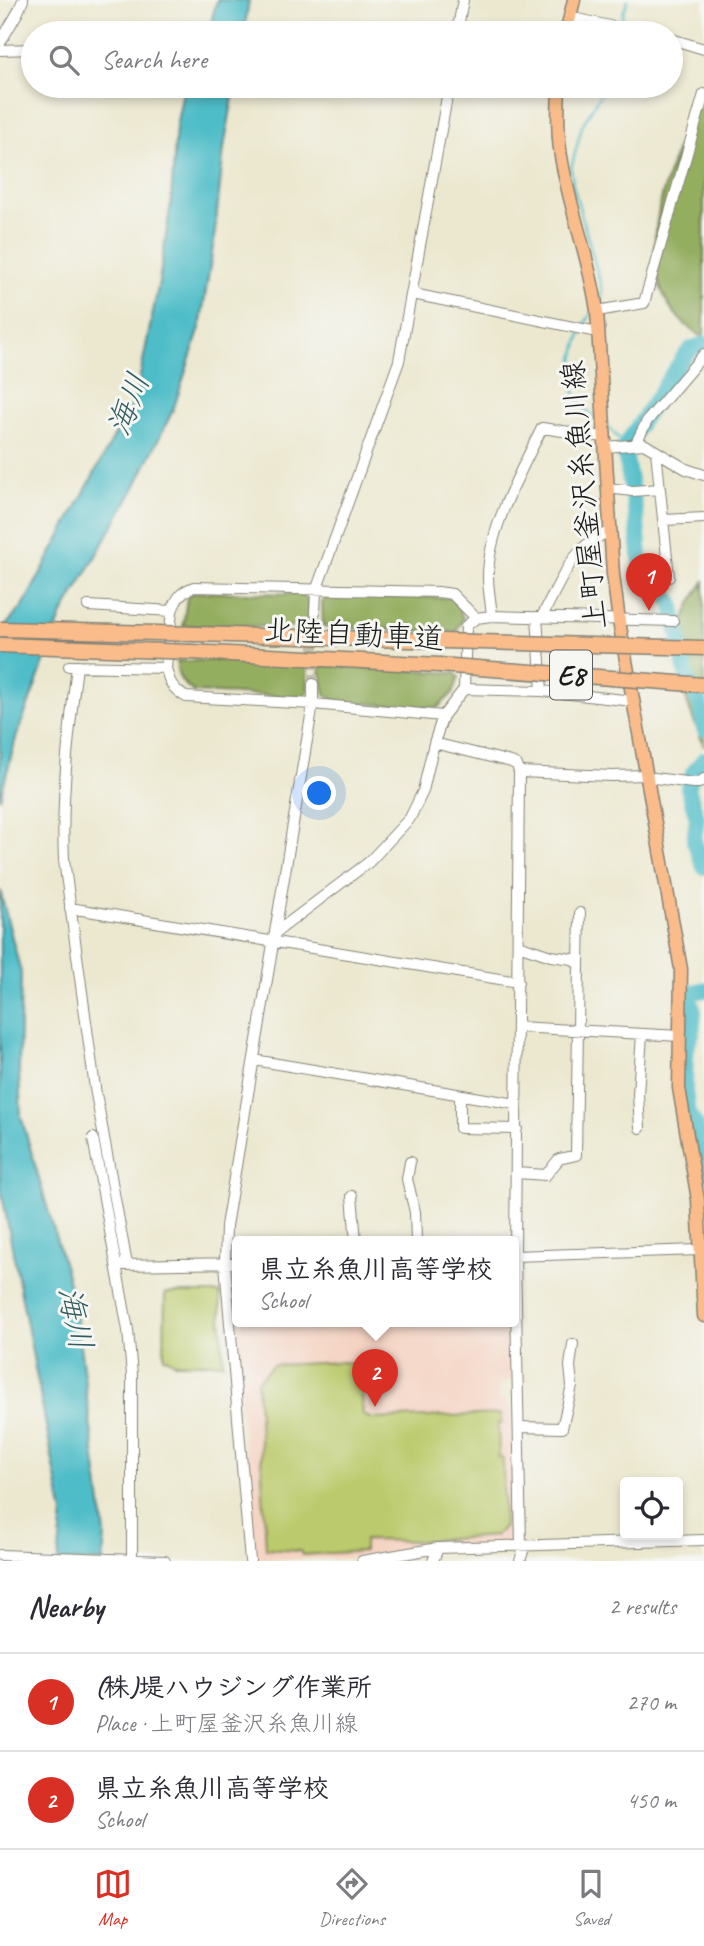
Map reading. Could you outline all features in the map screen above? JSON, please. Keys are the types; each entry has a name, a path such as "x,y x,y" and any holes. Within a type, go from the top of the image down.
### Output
{"highway":[{"name":"北陸自動車道","path":"0,629 704,648"},
{"name":"北陸自動車道","path":"0,645 439,665 704,685"}],"main road":[{"path":"568,21 574,0"},
{"name":"上町屋釜沢糸魚川線","path":"559,98 561,159 590,271 597,311 610,532 619,621 679,952 682,988 679,1088 698,1200 704,1316"}],"street":[{"path":"0,43 23,0"},
{"path":"459,21 463,0"},
{"path":"569,17 587,21"},
{"path":"683,43 704,49"},
{"path":"0,50 21,49"},
{"path":"597,311 644,303 704,94"},
{"path":"315,612 316,591 399,361 447,98"},
{"path":"413,293 597,332"},
{"path":"636,443 647,421 704,354"},
{"path":"492,615 488,575 494,545 510,493 542,428 604,442 644,444 686,469 704,475"},
{"path":"656,451 670,577"},
{"path":"607,488 634,491 660,489"},
{"path":"664,520 704,518"},
{"path":"542,691 539,618 577,552 601,534 610,532"},
{"path":"443,716 186,696 176,691 169,681 166,668 172,611 177,597 183,591 194,587 452,594 476,618"},
{"path":"88,606 172,611"},
{"path":"275,937 369,862 410,818 423,791 443,716 464,689 466,626 476,618 492,615 673,621"},
{"path":"132,1560 132,1375 122,1265 70,908 63,824 73,666 166,668"},
{"path":"250,1561 225,1264 226,1226 313,704 313,684"},
{"path":"464,689 542,691 633,701"},
{"path":"434,743 511,762 517,765 519,772 514,1236"},
{"path":"519,772 646,776 693,783 704,779"},
{"path":"70,908 275,937 518,982"},
{"path":"516,1173 546,1175 559,1159 576,1155 580,913"},
{"path":"518,945 551,956 573,959 579,965"},
{"path":"518,1027 680,1036"},
{"path":"640,1128 638,1094 642,1034"},
{"path":"254,1060 516,1104"},
{"path":"460,1094 460,1128 517,1129"},
{"path":"93,1138 122,1265"},
{"path":"410,1162 407,1180 415,1212 415,1236"},
{"path":"352,1196 356,1236"},
{"path":"519,1256 700,1250"},
{"path":"122,1265 232,1263"},
{"path":"516,1327 523,1545 520,1561"},
{"path":"519,1427 562,1428 572,1386 570,1366 573,1344"},
{"path":"362,1561 439,1548 704,1540"},
{"path":"433,1561 439,1548"},
{"path":"0,1555 165,1561"}],"shaded area":[{"path":"232,1267 232,1315 229,1283"},
{"path":"233,1327 511,1327 513,1378 500,1385 499,1398 507,1402 511,1413 515,1537 508,1542 349,1558 255,1559"}],"green space":[{"path":"704,86 704,338 676,315 660,287 655,254 657,219 665,184"},
{"path":"704,582 704,746 682,683 679,644 691,603"},
{"path":"195,592 301,594 309,600 309,627 183,626 187,597"},
{"path":"331,595 450,598 459,607 463,619 456,632 323,627 322,602"},
{"path":"219,660 307,665 308,692 302,697 194,692 179,675 177,661"},
{"path":"319,665 455,673 459,677 453,693 437,708 337,702 325,695"},
{"path":"165,1293 220,1293 223,1363 175,1363 164,1357"},
{"path":"343,1362 361,1370 363,1415 372,1419 501,1414 502,1423 498,1424 499,1458 503,1458 504,1527 494,1536 420,1541 364,1540 364,1551 302,1555 300,1551 266,1549 257,1381 273,1365"}],"water":[{"path":"217,0 249,0 246,21 211,21"},
{"path":"182,98 233,98 200,328 173,410 134,489 61,617 16,738 0,799 0,632 23,606 136,396 159,282 171,202 176,127"},
{"name":"海川","path":"0,890 21,973 21,1116 74,1300 105,1534 103,1561 58,1561 63,1514 0,1184"}],"waterway":[{"path":"622,21 628,0"},
{"path":"598,98 582,126 571,169 602,289 601,302"},
{"path":"583,327 592,312"},
{"path":"581,333 574,358 575,392 580,403 599,420"},
{"path":"704,344 691,349 683,358 624,448 636,514 641,565 651,584 672,602 687,678 700,705 704,729"},
{"path":"607,425 623,444"},
{"path":"704,759 693,773 688,788 697,818 694,841 704,867"},
{"path":"704,990 689,995 694,1012 692,1033 686,1049 685,1090 688,1114 696,1125 704,1174"}],"tunnel":[{"path":"313,684 315,612"}],"place":[{"name":"(株)堤ハウジング作業所","path":"649,611"},
{"name":"県立糸魚川高等学校","path":"375,1407"}]}
